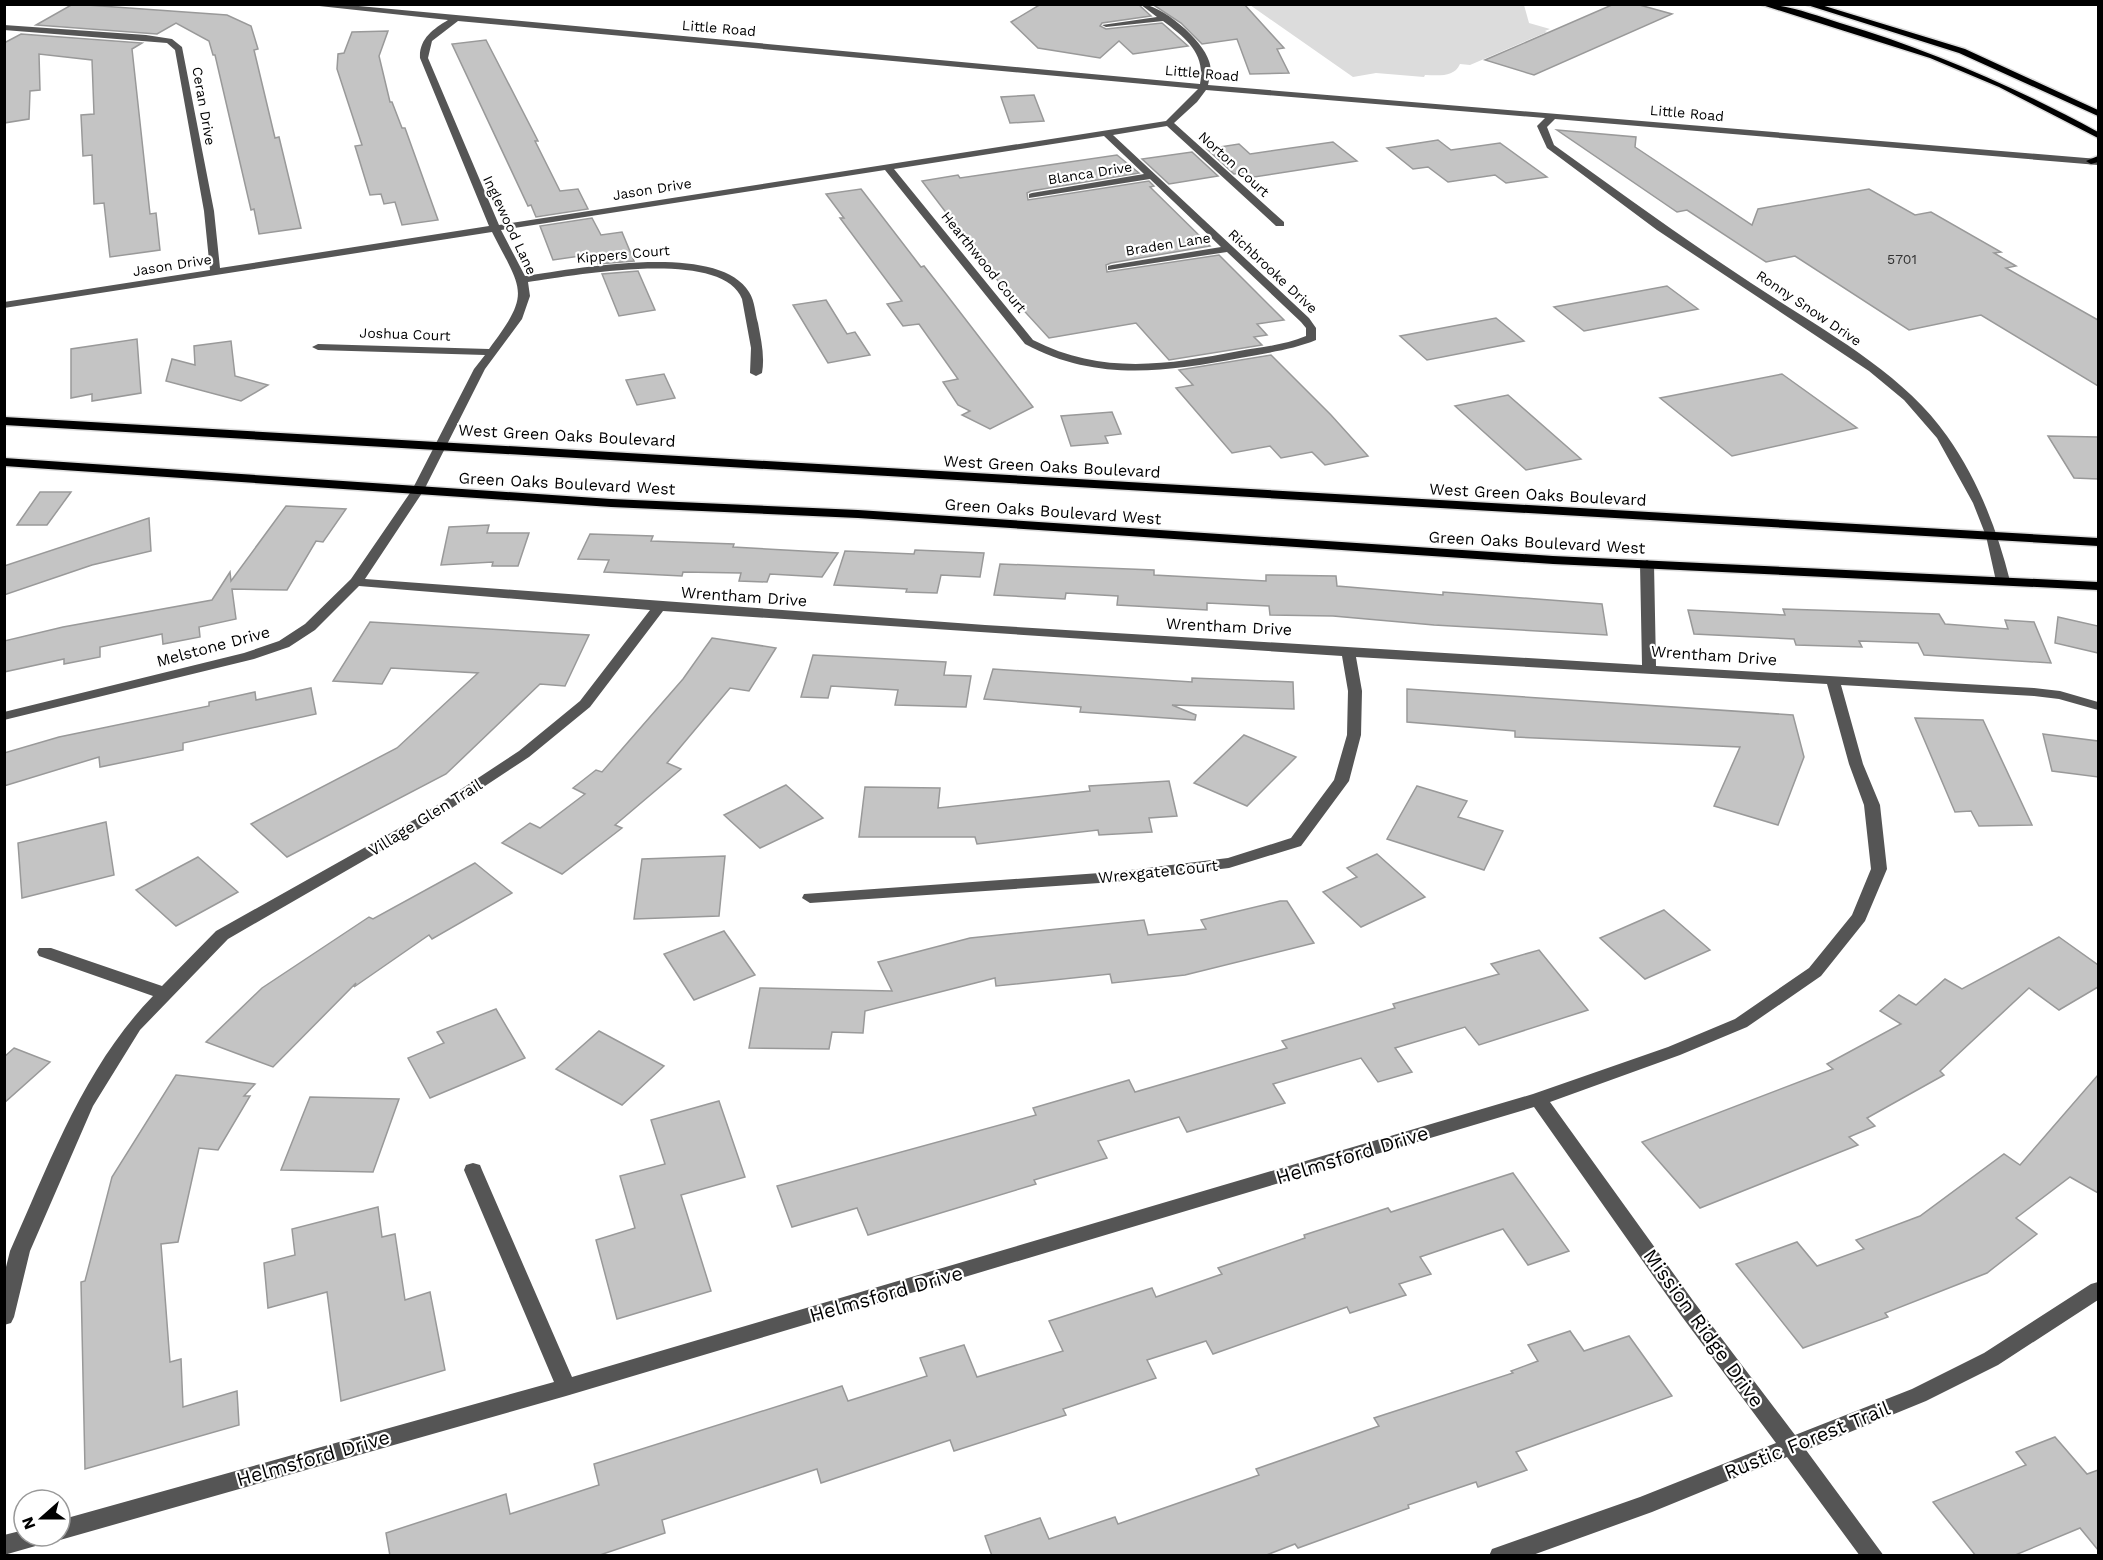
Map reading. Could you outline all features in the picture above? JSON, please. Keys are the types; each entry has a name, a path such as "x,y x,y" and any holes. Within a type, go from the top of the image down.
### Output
{"main road":[{"path":"1763,4 1876,38 1990,79 2098,135"},
{"path":"1808,4 1898,30 1990,63 2098,113"},
{"path":"1876,38 1898,30"},
{"name":"West Green Oaks Boulevard","path":"4,421 443,444 1015,481 2098,542"},
{"name":"Green Oaks Boulevard West","path":"4,462 611,503 858,514 1647,564 2098,586"}],"street":[{"name":"Little Road","path":"304,4 1204,87 2096,161"},
{"path":"1144,4 1189,38 1202,53 1207,72 1204,87 1169,123"},
{"name":"Inglewood Lane","path":"443,444 480,369 517,319 525,296 522,280 495,228 424,58 424,45 434,32 455,19"},
{"path":"1106,26 1163,19"},
{"name":"Ceran Drive","path":"4,27 170,41 179,49 209,211 215,273"},
{"name":"Ronny Snow Drive","path":"1553,116 1542,126 1550,146 1661,228 1873,369 1908,398 1942,437 1979,502 1992,536 2003,581"},
{"name":"Jason Drive","path":"4,305 1169,123"},
{"name":"Norton Court","path":"1169,123 1280,224"},
{"name":"Richbrooke Drive","path":"1069,361 1105,366 1174,364 1253,352 1312,338 1311,328 1305,320 1106,133"},
{"name":"Hearthwood Court","path":"887,166 1029,342 1046,353 1069,361"},
{"name":"Blanca Drive","path":"1032,196 1152,177"},
{"name":"Braden Lane","path":"1112,268 1228,249"},
{"name":"Kippers Court","path":"522,280 645,265 685,265 710,271 732,281 744,292 760,357 756,373"},
{"name":"Joshua Court","path":"318,347 492,352"},
{"name":"Melstone Drive","path":"4,716 249,656 284,644 328,612 356,582 418,490 443,444"},
{"path":"1647,564 1649,669"},
{"name":"Wrentham Drive","path":"356,582 657,608 2034,692 2060,695 2098,706"},
{"name":"Village Glen Trail","path":"4,1317 20,1251 85,1104 134,1026 222,936 424,819 524,754 585,704 657,608"},
{"name":"Wrexgate Court","path":"810,898 1114,877 1229,863 1296,842 1341,781 1354,735 1356,691 1348,651"},
{"name":"Helmsford Drive","path":"72,1527 566,1387 1538,1099 1674,1051 1741,1023 1815,972 1859,917 1879,869 1872,805 1856,764 1833,681"},
{"path":"45,952 166,994"},
{"name":"Mission Ridge Drive","path":"1538,1099 1688,1308 1873,1556"},
{"path":"473,1170 566,1387"},
{"name":"Rustic Forest Trail","path":"1500,1556 1644,1505 1919,1395 1991,1359 2098,1290"}],"shaded area":[{"path":"1250,5 1524,5 1529,23 1550,29 1470,65 1460,64 1450,74 1425,75 1424,77 1376,73 1353,77"}],"building":[{"path":"73,4 227,15 251,26 258,49 254,50 275,138 279,137 301,228 259,234 254,209 251,210 215,55 213,55 209,41 176,23 157,34 36,25"},
{"path":"1041,4 1138,4 1151,16 1102,23 1100,26 1106,29 1162,23 1188,46 1133,54 1119,41 1100,58 1038,48 1011,22"},
{"path":"1152,4 1244,4 1284,48 1277,49 1289,73 1250,74 1237,39 1202,44 1181,23"},
{"path":"1614,4 1636,4 1672,14 1534,75 1485,60"},
{"path":"388,31 379,56 390,102 392,102 402,128 405,128 438,220 402,225 395,202 384,204 381,194 370,195 355,146 362,145 337,69 338,54 344,53 352,32"},
{"path":"21,34 142,43 132,49 150,214 156,213 160,250 110,257 104,203 94,204 92,155 83,156 81,115 94,114 92,60 39,54 40,90 30,91 29,119 4,123 4,43"},
{"path":"486,40 538,141 535,141 560,191 578,189 588,209 536,217 531,205 528,206 452,44"},
{"path":"1034,95 1044,121 1010,123 1001,97"},
{"path":"1557,130 1636,137 1635,147 1752,225 1758,209 1869,189 1915,215 1931,212 2001,252 1994,253 2016,266 2006,268 2098,320 2098,386 1981,315 1909,330 1795,256 1766,262 1687,210 1677,212"},
{"path":"1438,140 1451,150 1500,143 1547,177 1506,183 1495,175 1448,182 1428,167 1413,169 1387,148"},
{"path":"1333,142 1357,161 1254,177 1248,172 1234,174 1207,149 1239,144 1250,154"},
{"path":"1192,152 1218,176 1169,184 1142,159"},
{"path":"1117,155 1139,173 1031,191 1027,193 1028,200 1149,181 1154,186 1150,187 1210,246 1111,263 1106,265 1107,272 1219,255 1284,320 1257,324 1267,335 1254,337 1262,345 1169,360 1136,323 1049,338 1005,290 922,181 958,175 960,178"},
{"path":"861,189 1033,407 990,429 962,415 970,411 958,405 943,382 958,379 919,324 903,326 887,304 902,301 840,218 844,218 826,194"},
{"path":"592,218 601,235 622,232 634,261 598,264 594,254 553,260 540,226"},
{"path":"638,271 655,310 619,316 602,274"},
{"path":"1667,286 1698,309 1584,331 1554,307"},
{"path":"826,300 847,334 855,332 870,355 828,363 793,305"},
{"path":"1496,318 1524,341 1427,360 1400,336"},
{"path":"137,339 141,393 92,401 92,394 71,398 71,349"},
{"path":"231,341 235,376 268,385 241,401 166,381 172,359 195,365 194,346"},
{"path":"1271,355 1368,456 1325,465 1312,452 1281,458 1270,446 1232,453 1176,388 1193,385 1179,370"},
{"path":"664,374 675,398 637,405 626,380"},
{"path":"1782,374 1857,428 1732,456 1660,398"},
{"path":"1508,395 1581,459 1526,470 1455,406"},
{"path":"1112,412 1121,434 1105,436 1108,443 1071,446 1061,416"},
{"path":"2048,436 2098,437 2098,479 2074,478"},
{"path":"40,492 71,492 47,525 17,525"},
{"path":"286,506 346,509 323,542 316,541 287,590 232,589 236,619 199,627 200,637 163,644 162,634 100,647 100,657 64,664 64,659 4,672 4,641 63,627 212,600 230,572 231,581"},
{"path":"149,518 151,551 92,565 4,595 4,566"},
{"path":"489,525 487,533 529,533 518,566 492,566 493,562 441,565 449,527"},
{"path":"590,534 653,536 651,541 734,544 733,547 838,553 822,577 770,574 767,582 739,581 741,573 683,572 682,576 604,572 609,560 578,559"},
{"path":"915,550 984,553 980,577 941,575 937,593 834,585 845,551 914,554"},
{"path":"1000,564 1154,570 1154,575 1266,581 1266,575 1336,576 1337,586 1602,604 1607,635 1434,625 1333,616 1270,615 1269,606 1207,603 1207,610 1117,605 1118,596 1066,593 1065,599 994,595"},
{"path":"1783,609 1939,614 1945,624 2008,629 2005,620 2034,622 2051,663 1924,655 1918,643 1859,641 1862,647 1796,645 1794,639 1694,634 1688,610 1785,615"},
{"path":"2058,617 2098,626 2098,653 2055,643"},
{"path":"370,622 589,635 565,686 540,684 446,774 287,857 251,824 397,748 478,673 391,668 382,684 333,681"},
{"path":"712,638 776,648 749,691 730,688 667,763 681,769 615,825 622,828 562,874 502,843 530,823 540,828 585,794 573,788 596,770 602,772 683,679"},
{"path":"813,655 946,662 944,675 971,676 966,707 895,705 898,690 831,686 828,698 801,697"},
{"path":"993,669 1192,682 1192,678 1293,682 1294,709 1172,705 1196,715 1195,720 1080,712 1081,707 984,699"},
{"path":"311,688 316,714 183,743 183,750 100,767 99,757 4,786 4,753 59,737 209,706 209,702 255,692 256,700"},
{"path":"1407,689 1793,715 1804,757 1778,825 1714,806 1740,747 1515,737 1515,731 1407,722"},
{"path":"1915,718 1983,720 2032,825 1979,826 1971,811 1955,812"},
{"path":"2043,734 2098,741 2098,777 2052,771"},
{"path":"1244,735 1296,757 1247,806 1194,783"},
{"path":"1169,781 1177,816 1149,818 1152,832 1099,835 1098,830 977,844 975,837 859,837 865,787 940,788 938,808 1090,791 1089,786"},
{"path":"786,785 823,818 760,848 724,815"},
{"path":"1417,786 1467,801 1458,817 1503,831 1484,870 1387,839"},
{"path":"106,822 114,875 22,898 18,843"},
{"path":"1377,854 1425,897 1361,927 1323,892 1357,877 1347,868"},
{"path":"725,856 719,916 634,919 642,859"},
{"path":"198,857 238,892 176,926 136,890"},
{"path":"475,863 512,893 432,939 429,935 354,987 356,983 273,1067 206,1042 262,988 369,917 373,919"},
{"path":"1287,901 1314,943 1185,975 1112,983 1110,974 996,986 995,978 865,1011 863,1033 832,1032 829,1049 749,1048 760,988 892,991 878,962 970,938 1144,920 1148,935 1206,929 1201,920"},
{"path":"1664,910 1710,950 1645,979 1600,938"},
{"path":"724,931 755,975 694,1000 664,954"},
{"path":"2059,937 2098,965 2098,987 2059,1010 2029,988 1940,1071 1944,1075 1867,1118 1875,1126 1849,1137 1858,1145 1700,1208 1642,1142 1833,1069 1827,1064 1901,1024 1880,1011 1899,995 1916,1005 1945,979 1962,989"},
{"path":"1539,950 1588,1010 1479,1045 1465,1027 1395,1048 1412,1072 1378,1082 1361,1058 1273,1084 1285,1103 1187,1132 1179,1117 1098,1141 1107,1158 1034,1180 1036,1184 868,1235 857,1208 792,1227 777,1186 1036,1115 1033,1108 1129,1080 1135,1092 1287,1048 1282,1041 1395,1008 1393,1004 1499,974 1491,964"},
{"path":"496,1009 525,1058 430,1098 408,1058 444,1043 437,1032"},
{"path":"599,1031 664,1066 622,1105 556,1069"},
{"path":"14,1048 50,1062 4,1103 4,1057"},
{"path":"176,1075 255,1084 244,1096 250,1096 218,1150 199,1148 178,1242 161,1244 170,1362 181,1359 183,1407 237,1391 239,1425 85,1469 81,1282 85,1281 112,1177"},
{"path":"2098,1075 2098,1193 2070,1177 2016,1218 2037,1234 1987,1273 1885,1313 1888,1317 1803,1348 1736,1264 1797,1242 1817,1266 1864,1249 1856,1240 1920,1216 2004,1154 2020,1165"},
{"path":"310,1097 399,1099 373,1172 281,1170"},
{"path":"719,1101 745,1177 681,1195 711,1291 617,1319 596,1240 635,1228 620,1176 665,1164 651,1120"},
{"path":"1513,1173 1569,1251 1528,1265 1503,1229 1420,1257 1431,1274 1399,1284 1406,1295 1350,1313 1347,1307 1213,1354 1206,1341 1147,1360 1156,1378 1063,1409 1066,1415 954,1451 950,1440 821,1483 817,1469 662,1520 665,1533 597,1556 390,1556 386,1533 506,1494 510,1514 599,1485 594,1464 842,1386 848,1401 927,1376 920,1358 964,1345 977,1377 1063,1351 1049,1321 1152,1288 1156,1297 1222,1274 1218,1268 1305,1238 1304,1235 1388,1208 1391,1212"},
{"path":"378,1207 382,1237 395,1234 405,1300 430,1292 445,1370 341,1401 327,1292 268,1308 264,1263 295,1255 292,1229"},
{"path":"1570,1331 1584,1351 1629,1336 1672,1396 1516,1452 1527,1470 1478,1487 1476,1482 1408,1505 1409,1508 1298,1548 1295,1544 1264,1556 992,1556 985,1536 1040,1518 1049,1539 1115,1517 1118,1524 1259,1475 1256,1469 1379,1426 1374,1418 1513,1373 1511,1371 1538,1361 1528,1345"},
{"path":"2055,1437 2087,1474 2098,1470 2098,1550 2080,1528 2013,1556 1976,1556 1933,1502 2026,1465 2016,1452"}]}
